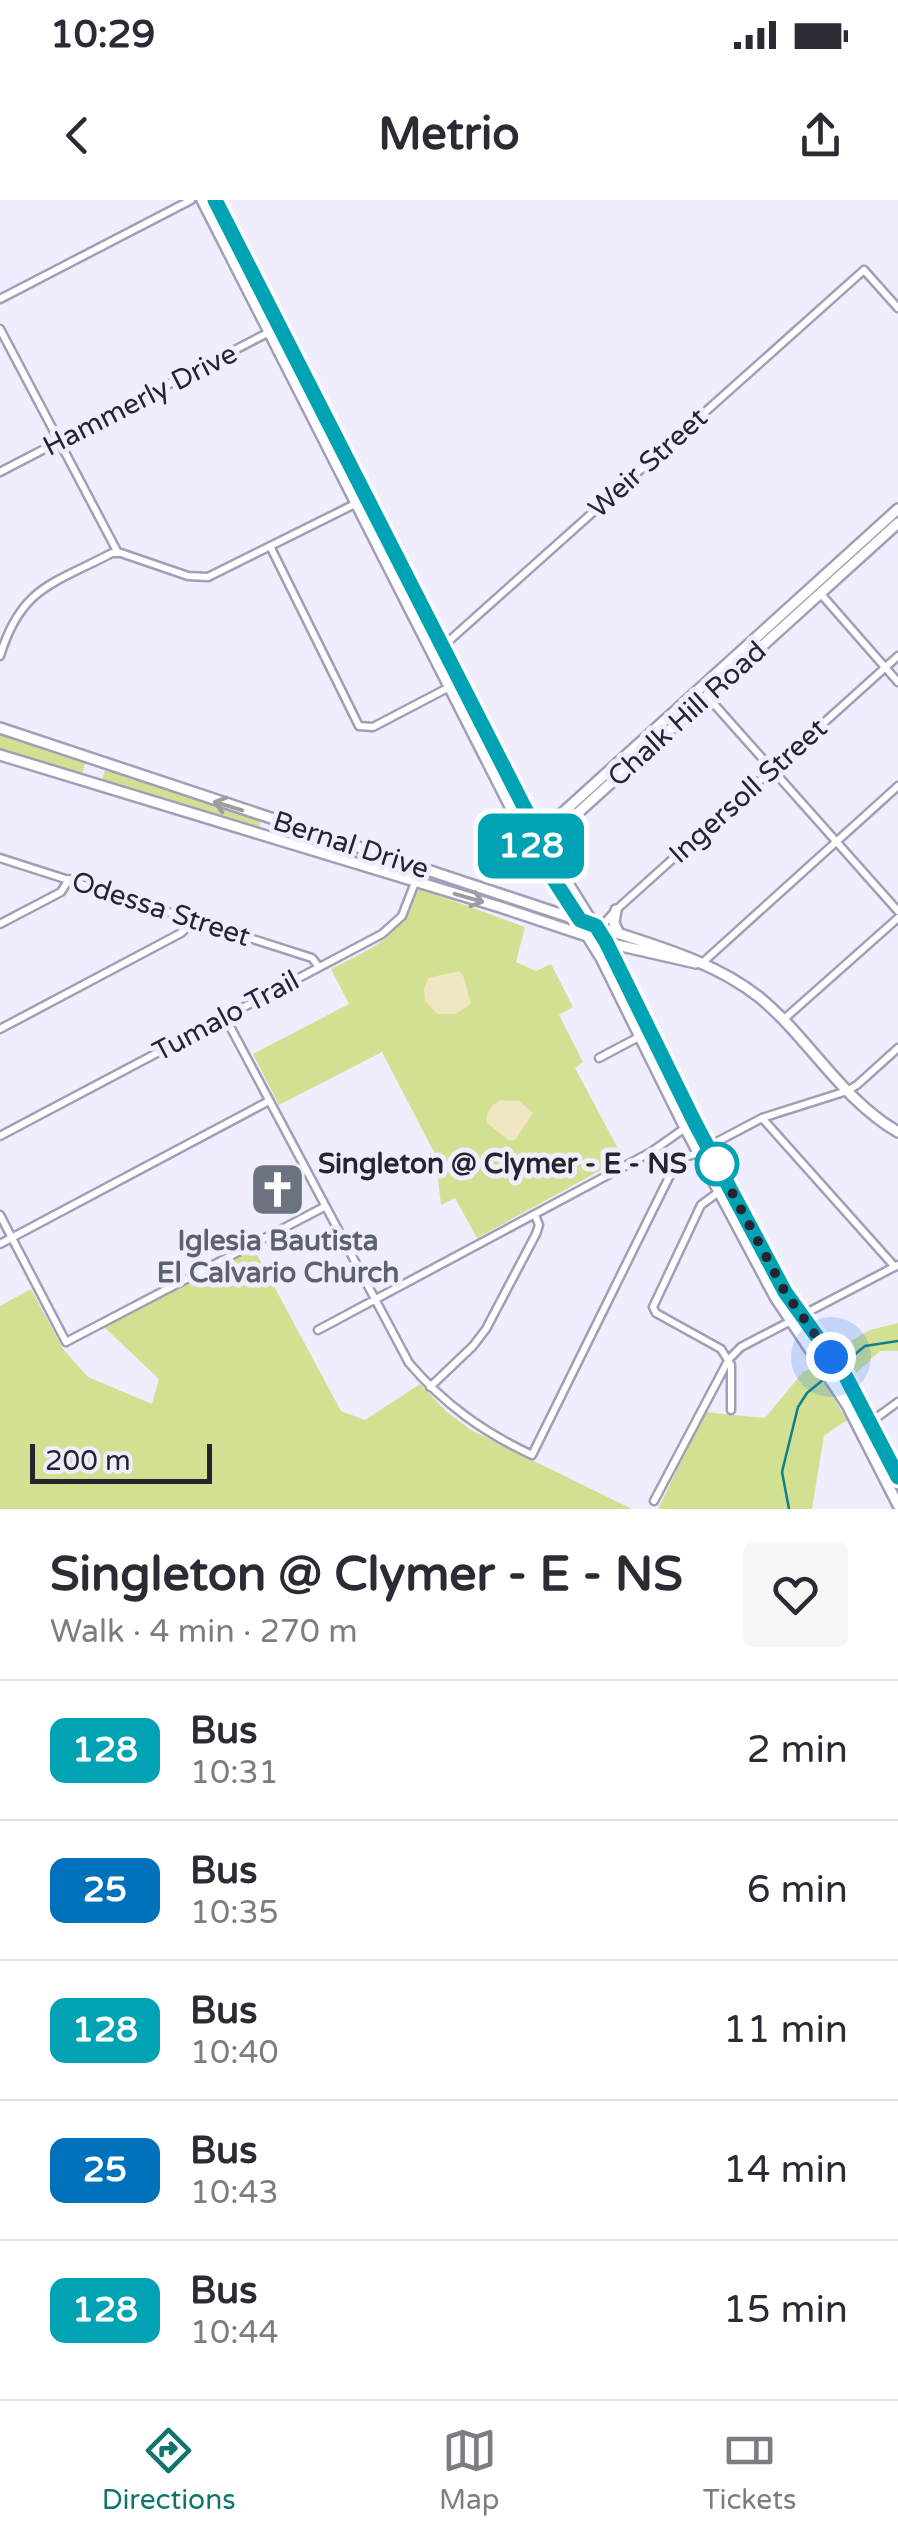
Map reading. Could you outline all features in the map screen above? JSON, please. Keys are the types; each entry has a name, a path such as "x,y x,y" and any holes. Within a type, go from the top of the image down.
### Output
{"main road":[{"path":"212,200 448,688 530,843 560,891 598,927 620,967 704,1150 791,1323 836,1386 897,1506"},
{"path":"360,502 585,918 590,938 685,1128 704,1150"},
{"name":"Chalk Hill Road","path":"795,609 820,593 898,508"},
{"name":"Chalk Hill Road","path":"530,843 879,533 898,523"},
{"name":"Bernal Drive","path":"0,728 548,909 585,918 612,913"},
{"name":"Bernal Drive","path":"0,755 590,938 701,964"},
{"path":"90,784 99,760"},
{"path":"269,838 274,819"},
{"path":"319,852 329,844 362,847"},
{"path":"548,909 560,891"},
{"path":"612,913 620,934"},
{"name":"Bernal Drive","path":"598,927 686,955 758,996 847,1091 898,1132"},
{"path":"620,967 634,950"},
{"path":"723,1187 801,1318 846,1377 898,1477"}],"street":[{"path":"0,299 191,200"},
{"name":"Weir Street","path":"431,654 864,270 898,308"},
{"path":"0,330 116,552 188,576 208,577 360,502"},
{"name":"Hammerly Drive","path":"0,472 274,330"},
{"path":"271,548 355,721 364,728 373,727 459,682"},
{"path":"0,656 13,619 27,601 116,552"},
{"path":"820,593 898,682"},
{"name":"Ingersoll Street","path":"598,927 898,656"},
{"path":"703,693 898,914 783,1020"},
{"path":"701,964 898,786"},
{"name":"Odessa Street","path":"0,858 312,958 319,967"},
{"name":"Tumalo Trail","path":"0,1136 390,929 402,916 421,867"},
{"path":"0,924 60,892 69,880"},
{"path":"0,1029 181,933 196,920"},
{"path":"225,1017 409,1362 430,1387 492,1436 532,1455 679,1158"},
{"path":"599,1058 650,1031"},
{"path":"651,1152 679,1158 704,1150 762,1118 847,1091 858,1086 898,1048"},
{"path":"0,1244 269,1101"},
{"path":"654,1501 729,1359 741,1347 896,1266 762,1118"},
{"path":"318,1330 651,1152 685,1128"},
{"path":"723,1187 702,1205 653,1308 721,1349 729,1359 731,1410"},
{"path":"0,1216 66,1342 324,1206"},
{"path":"430,1387 473,1346 496,1314 536,1234 535,1214"},
{"path":"860,1429 898,1402"}],"green space":[{"path":"0,735 86,761 81,777 0,751"},
{"path":"105,770 149,780 261,821 259,828 101,783"},
{"path":"328,847 365,853 409,869 407,873 326,851"},
{"path":"418,888 525,927 516,962 536,971 551,964 573,1007 559,1015 583,1062 575,1068 623,1158 477,1238 455,1198 441,1205 435,1154 382,1052 279,1105 253,1054 349,1004 331,969 373,947 395,930"},
{"path":"254,1249 341,1411 365,1420 420,1384 471,1430 632,1509 0,1509 0,1306 31,1289 63,1349 88,1377 152,1404 159,1379 104,1327"},
{"path":"898,1323 898,1351 880,1351 853,1376 835,1350 870,1330"},
{"path":"814,1367 847,1420 824,1436 812,1509 658,1509 705,1412 765,1418 803,1372"}],"sand":[{"path":"459,971 471,1004 456,1014 437,1014 425,1001 428,978"},
{"path":"501,1100 519,1101 533,1113 515,1140 509,1141 487,1123 490,1109"}],"waterway":[{"path":"842,1365 865,1346 898,1341"},
{"path":"789,1509 782,1472 798,1407 824,1379"}],"bus line":[{"name":"128","path":"215,200 542,842 530,843 580,920 596,926 606,942 695,1123 785,1292 846,1377 898,1477"}],"place":[{"name":"Singleton @ Clymer - E - NS","path":"717,1164"},
{"name":"Iglesia Bautista El Calvario Church","path":"278,1190"}],"route":[{"path":"717,1164 712,1155 785,1292 831,1357"}]}
